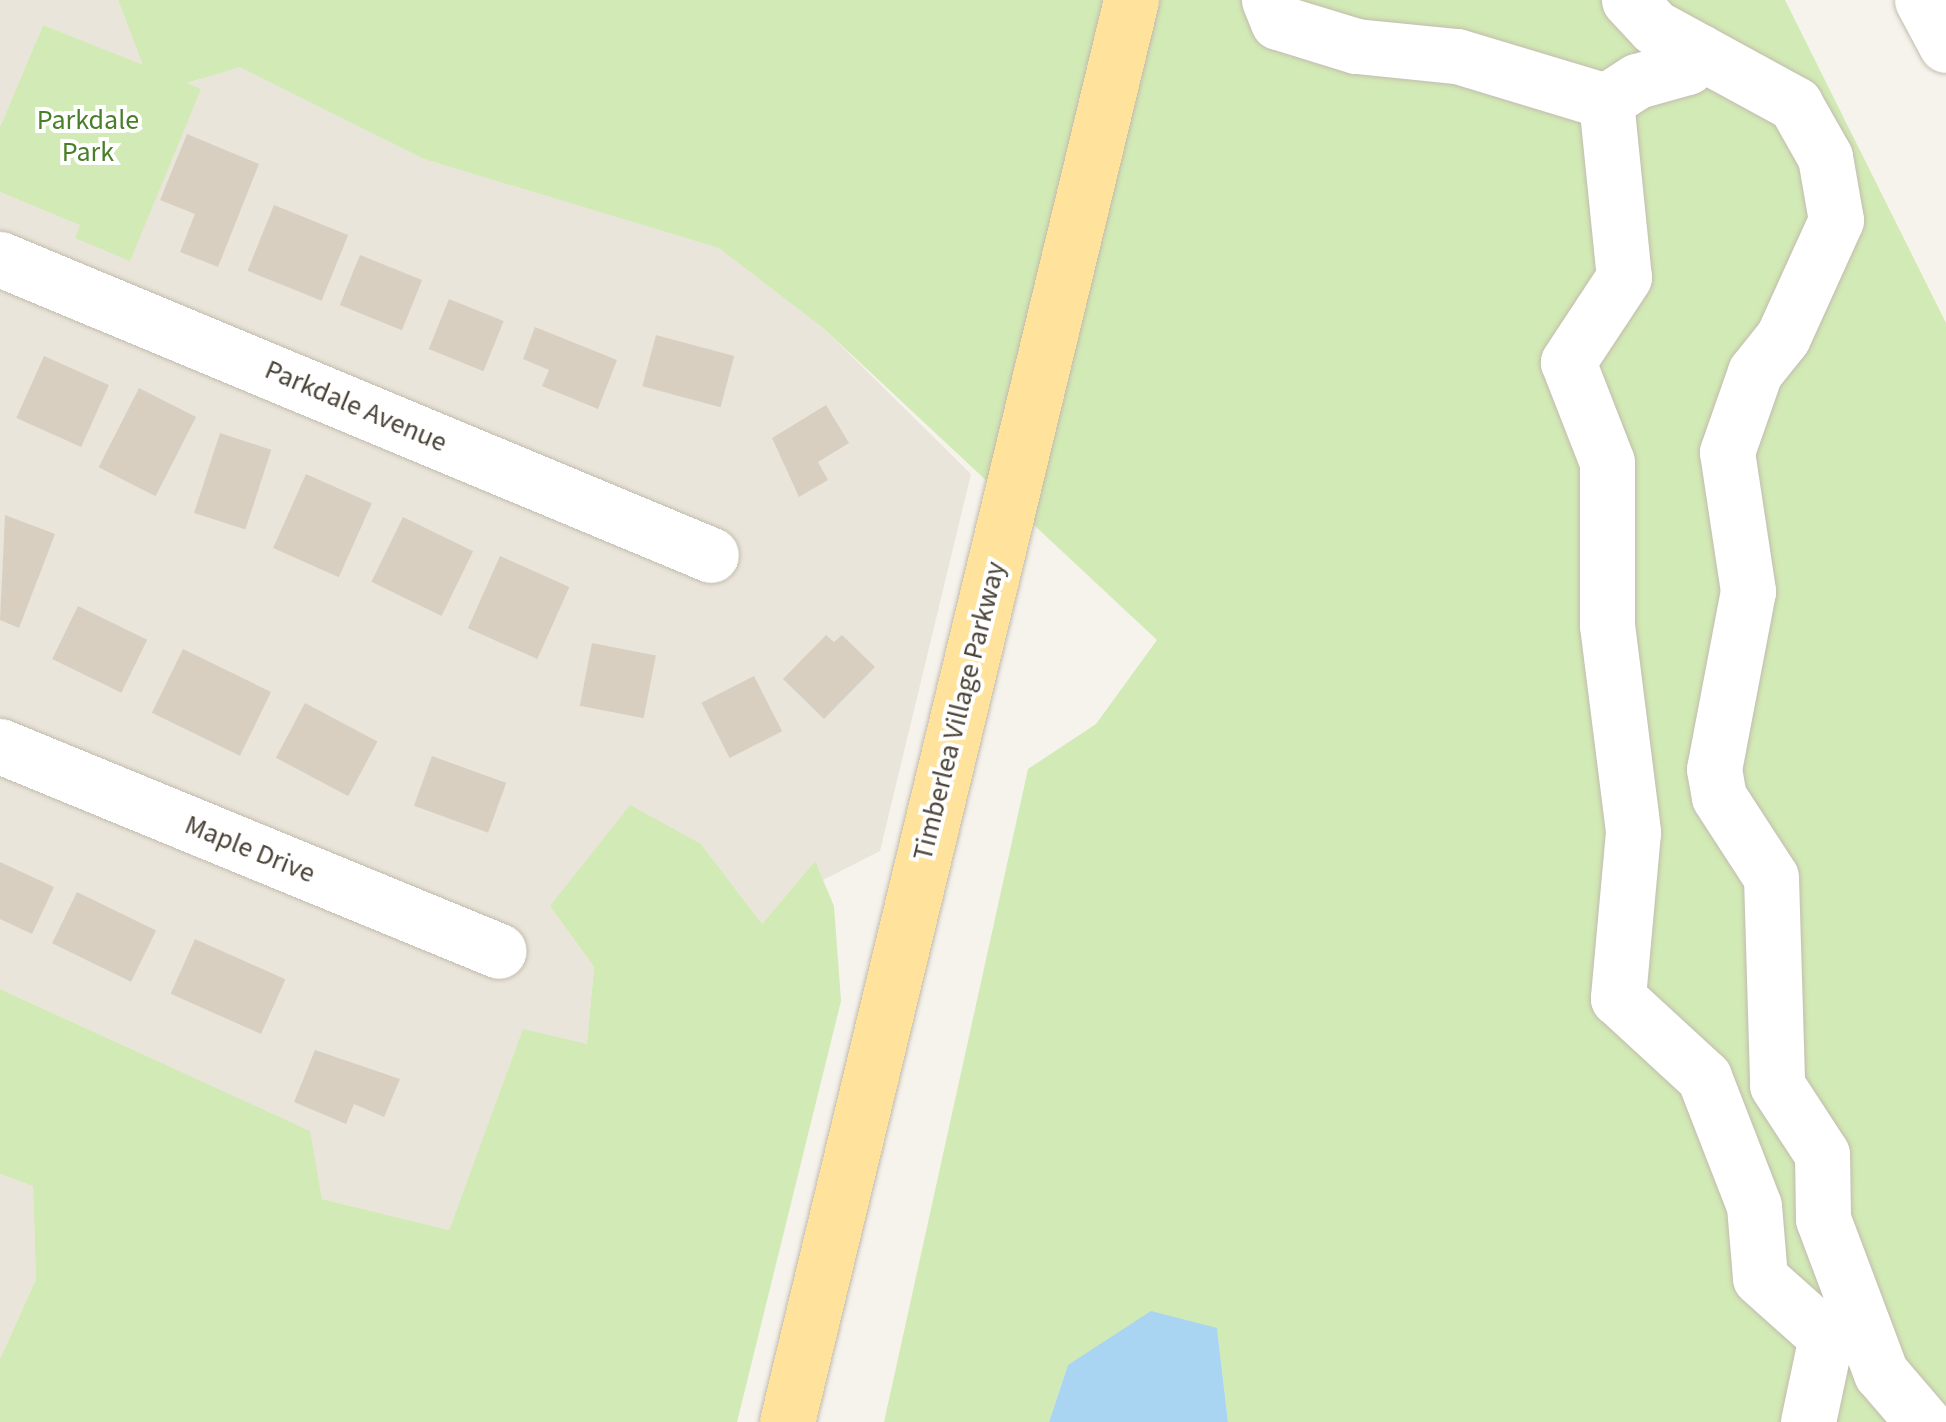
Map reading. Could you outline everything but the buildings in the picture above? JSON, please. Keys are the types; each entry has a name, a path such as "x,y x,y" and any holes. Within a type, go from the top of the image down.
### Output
{"main road":[{"name":"Timberlea Village Parkway","path":"787,1422 1131,0"}],"street":[{"path":"1269,0 1278,22 1356,46 1457,56 1606,102"},
{"path":"1628,0 1700,52 1796,104 1825,157 1836,220 1783,336 1755,372 1727,452 1748,591 1713,740 1719,797 1771,877 1777,1085 1822,1154 1823,1219 1844,1328 1808,1422"},
{"path":"1922,0 1946,45"},
{"path":"1606,102 1636,81 1687,67 1700,52"},
{"path":"1606,102 1624,277 1568,362 1607,462 1607,626 1633,832 1618,998 1704,1077 1754,1206 1760,1278 1844,1328 1923,1422"},
{"name":"Parkdale Avenue","path":"3,267 711,554"},
{"name":"Maple Drive","path":"0,746 499,952"}],"shaded area":[{"path":"0,0 118,0 144,66 43,25 0,127"},
{"path":"240,66 424,159 720,248 823,328 971,474 880,851 823,880 814,862 762,924 701,844 550,906 594,967 587,1045 523,1030 449,1230 322,1199 309,1131 0,989 0,192 81,225 76,238 201,90 185,84"},
{"path":"0,1174 33,1186 36,1279 0,1359"}],"green space":[{"name":"Parkdale Park","path":"118,0 1785,0 1946,323 1946,1422 1228,1422 1217,1328 1068,1365 1049,1422 884,1422 1028,769 1096,724 1157,640 823,328 719,248 424,159 240,67 187,83 201,89 130,261 75,238 80,225 0,192 0,127 43,25 143,65"},
{"path":"630,805 701,844 762,924 815,861 834,906 841,1001 737,1422 0,1422 0,1359 36,1279 33,1186 0,1174 0,989 310,1131 322,1199 449,1230 523,1029 587,1044 594,967 550,906"}],"water":[{"path":"1151,1311 1217,1328 1228,1422 1049,1422 1068,1365"}]}
